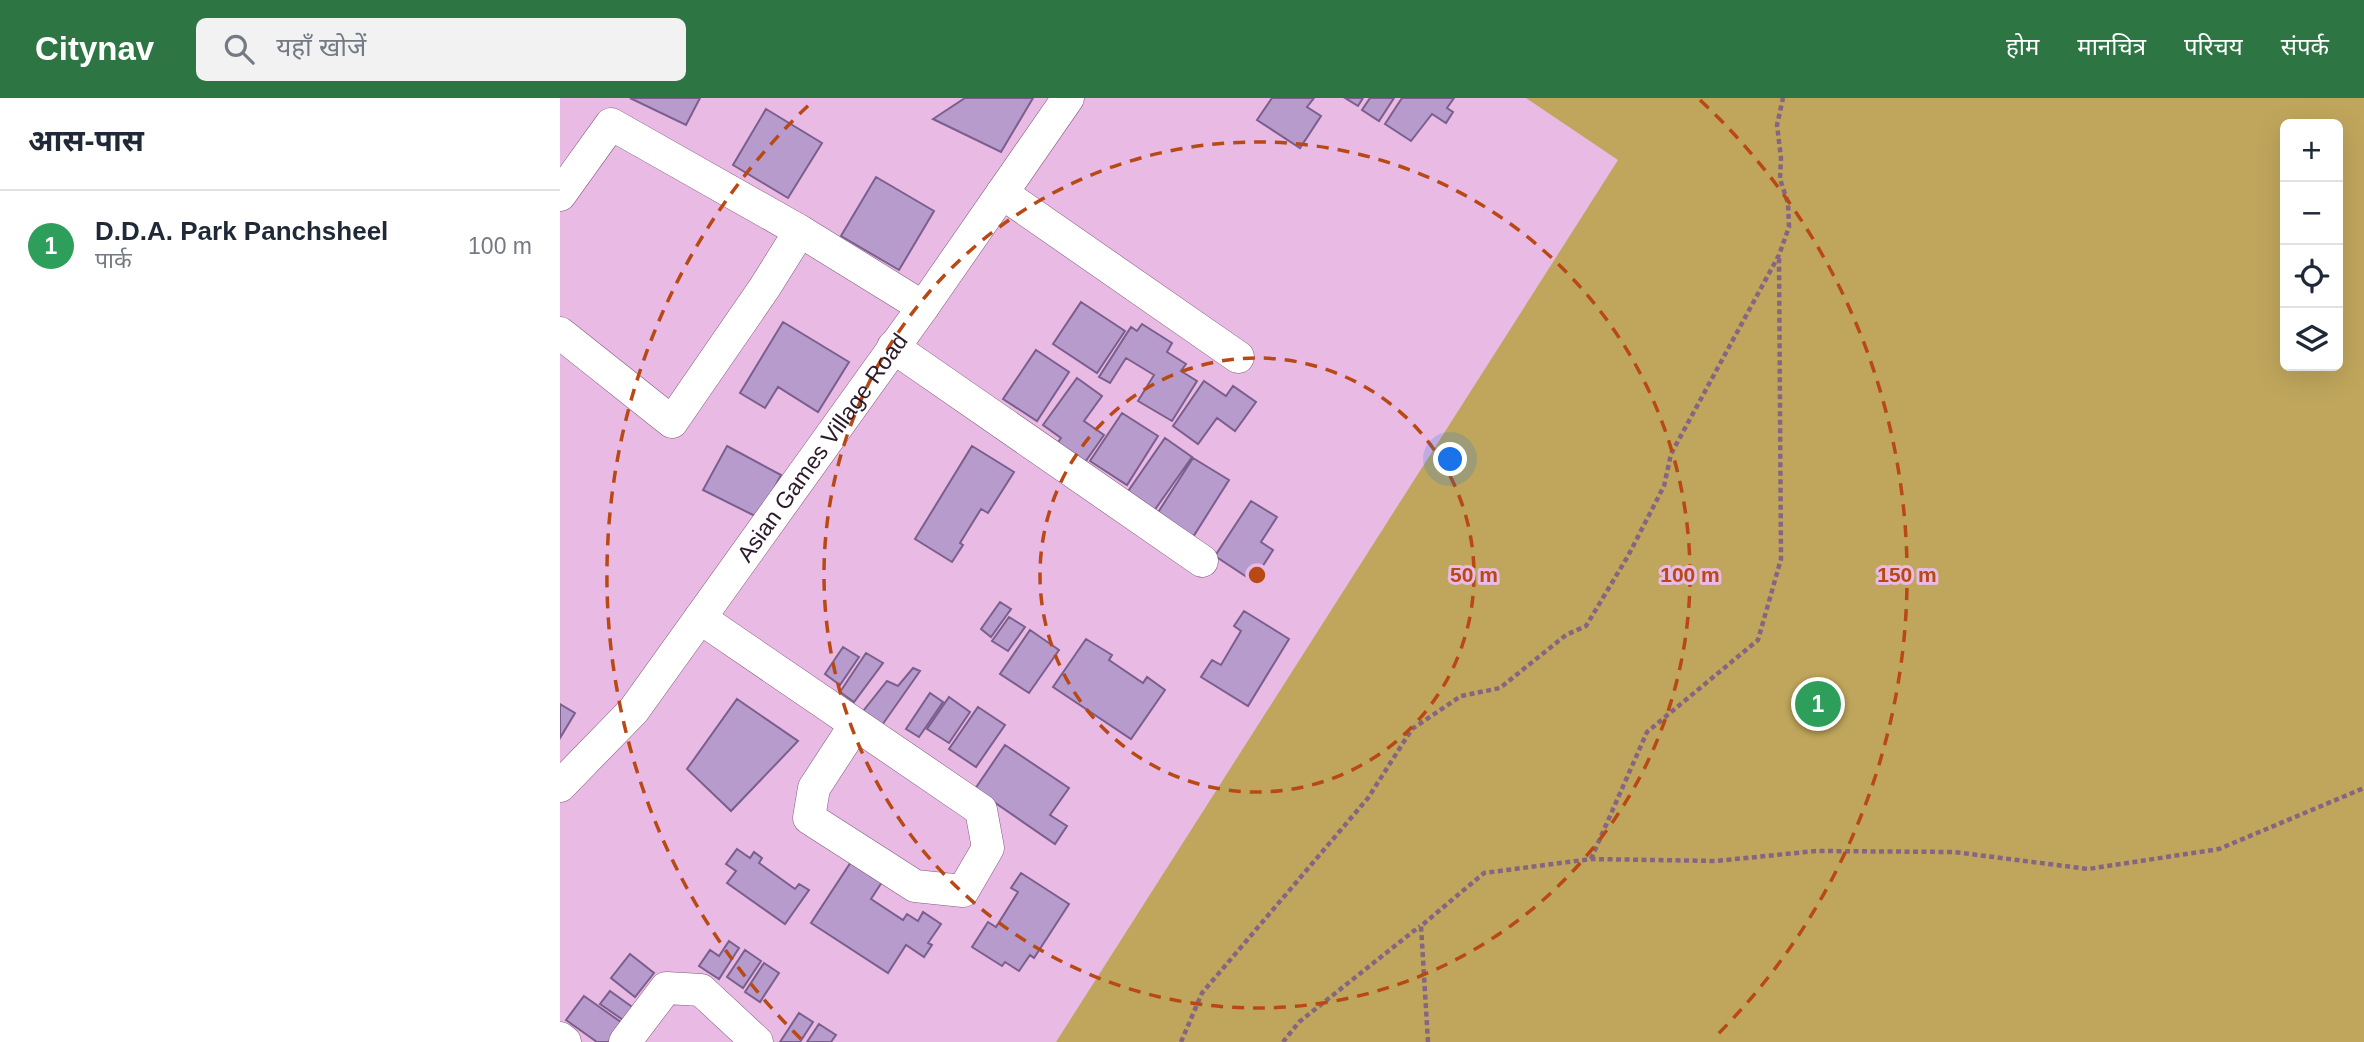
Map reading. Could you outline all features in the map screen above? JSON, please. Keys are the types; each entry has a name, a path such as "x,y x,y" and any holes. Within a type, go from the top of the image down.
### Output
{"street":[{"name":"Asian Games Village Road","path":"560,786 634,710 923,307 1068,98"},
{"path":"560,195 611,124 800,231 923,307"},
{"path":"1003,193 1238,356"},
{"path":"560,333 673,422 800,231"},
{"path":"893,347 1202,561"},
{"path":"700,618 981,810 989,848 963,891 915,886 810,818 814,788 855,725"},
{"path":"625,1042 666,988 701,990 757,1042"},
{"path":"560,1038 565,1042"}],"path":[{"path":"1181,1042 1202,993 1368,798 1412,729 1461,696 1500,688 1566,635 1586,625 1628,556 1664,486 1671,454 1779,255 1789,227 1788,203 1780,179 1781,158 1777,125 1783,98"},
{"path":"1591,859 1647,732 1758,640 1781,559 1779,255"},
{"path":"1283,1042 1299,1022 1484,873 1591,859 1716,861 1816,851 1954,852 2088,869 2219,849 2364,788"},
{"path":"1421,926 1428,1042"}],"shaded area":[{"path":"1526,98 2364,98 2364,1042 1056,1042 1618,160"}],"building":[{"path":"630,98 700,98 686,125"},
{"path":"965,98 1033,98 1001,152 933,119"},
{"path":"1272,98 1314,98 1307,107 1321,116 1300,148 1257,120"},
{"path":"1345,98 1363,98 1358,106"},
{"path":"1370,98 1394,98 1379,121 1362,110"},
{"path":"1402,98 1454,98 1447,108 1453,112 1446,123 1432,114 1411,141 1385,124"},
{"path":"766,109 822,143 788,198 733,165"},
{"path":"876,177 934,211 899,270 841,236"},
{"path":"1081,302 1125,331 1097,373 1053,344"},
{"path":"783,322 849,362 818,412 778,387 765,408 740,393"},
{"path":"1142,324 1172,343 1167,352 1186,364 1181,371 1197,381 1172,421 1138,401 1154,375 1126,358 1110,383 1099,377 1131,327 1137,331"},
{"path":"1036,350 1069,372 1037,421 1003,399"},
{"path":"1077,378 1102,396 1084,421 1104,435 1083,465 1056,445 1061,438 1043,425"},
{"path":"1204,381 1226,396 1233,386 1256,402 1235,431 1217,418 1198,444 1173,426"},
{"path":"1122,413 1158,436 1127,485 1090,461"},
{"path":"1165,438 1192,457 1149,518 1122,500"},
{"path":"727,446 781,475 759,518 703,490"},
{"path":"972,446 1014,472 988,513 981,509 960,543 963,545 952,562 915,539"},
{"path":"1193,458 1229,480 1193,537 1157,514"},
{"path":"1251,501 1277,517 1261,542 1273,550 1253,581 1215,556"},
{"path":"1000,602 1011,609 991,637 981,629"},
{"path":"1244,611 1289,639 1248,706 1201,677 1212,660 1221,665 1241,631 1234,626"},
{"path":"1009,617 1025,627 1008,651 992,641"},
{"path":"1030,630 1059,650 1029,693 1000,674"},
{"path":"1086,639 1112,655 1109,660 1143,683 1147,677 1165,690 1131,739 1053,687"},
{"path":"843,647 859,657 840,685 825,674"},
{"path":"866,653 883,663 854,702 840,692"},
{"path":"913,668 920,671 880,728 860,715 887,681 898,686"},
{"path":"930,693 943,702 919,737 906,729"},
{"path":"949,697 970,712 949,743 927,729"},
{"path":"737,699 798,741 731,811 687,769"},
{"path":"560,704 575,713 560,738"},
{"path":"978,707 1005,725 976,767 949,749"},
{"path":"1005,745 1069,788 1050,815 1067,826 1055,844 975,789"},
{"path":"737,849 750,858 754,852 762,858 759,863 795,889 799,884 809,890 785,924 727,883 736,871 726,864"},
{"path":"851,862 882,882 871,899 903,920 907,914 918,921 923,912 941,924 928,943 932,945 924,957 906,945 888,973 811,923"},
{"path":"1021,873 1069,904 1034,958 1030,955 1019,971 1005,962 1002,966 972,947 988,922 996,927 1018,892 1011,888"},
{"path":"729,941 739,948 719,979 699,966 710,950 719,956"},
{"path":"745,950 761,961 743,988 727,977"},
{"path":"630,954 654,973 635,997 611,978"},
{"path":"764,963 779,973 760,1002 745,992"},
{"path":"610,991 635,1009 626,1022 600,1004"},
{"path":"584,996 625,1025 613,1042 597,1042 566,1020"},
{"path":"799,1013 813,1022 800,1042 780,1042"},
{"path":"819,1024 836,1035 831,1042 807,1042"}],"place":[{"name":"D.D.A. Park Panchsheel","path":"1818,704"}]}
